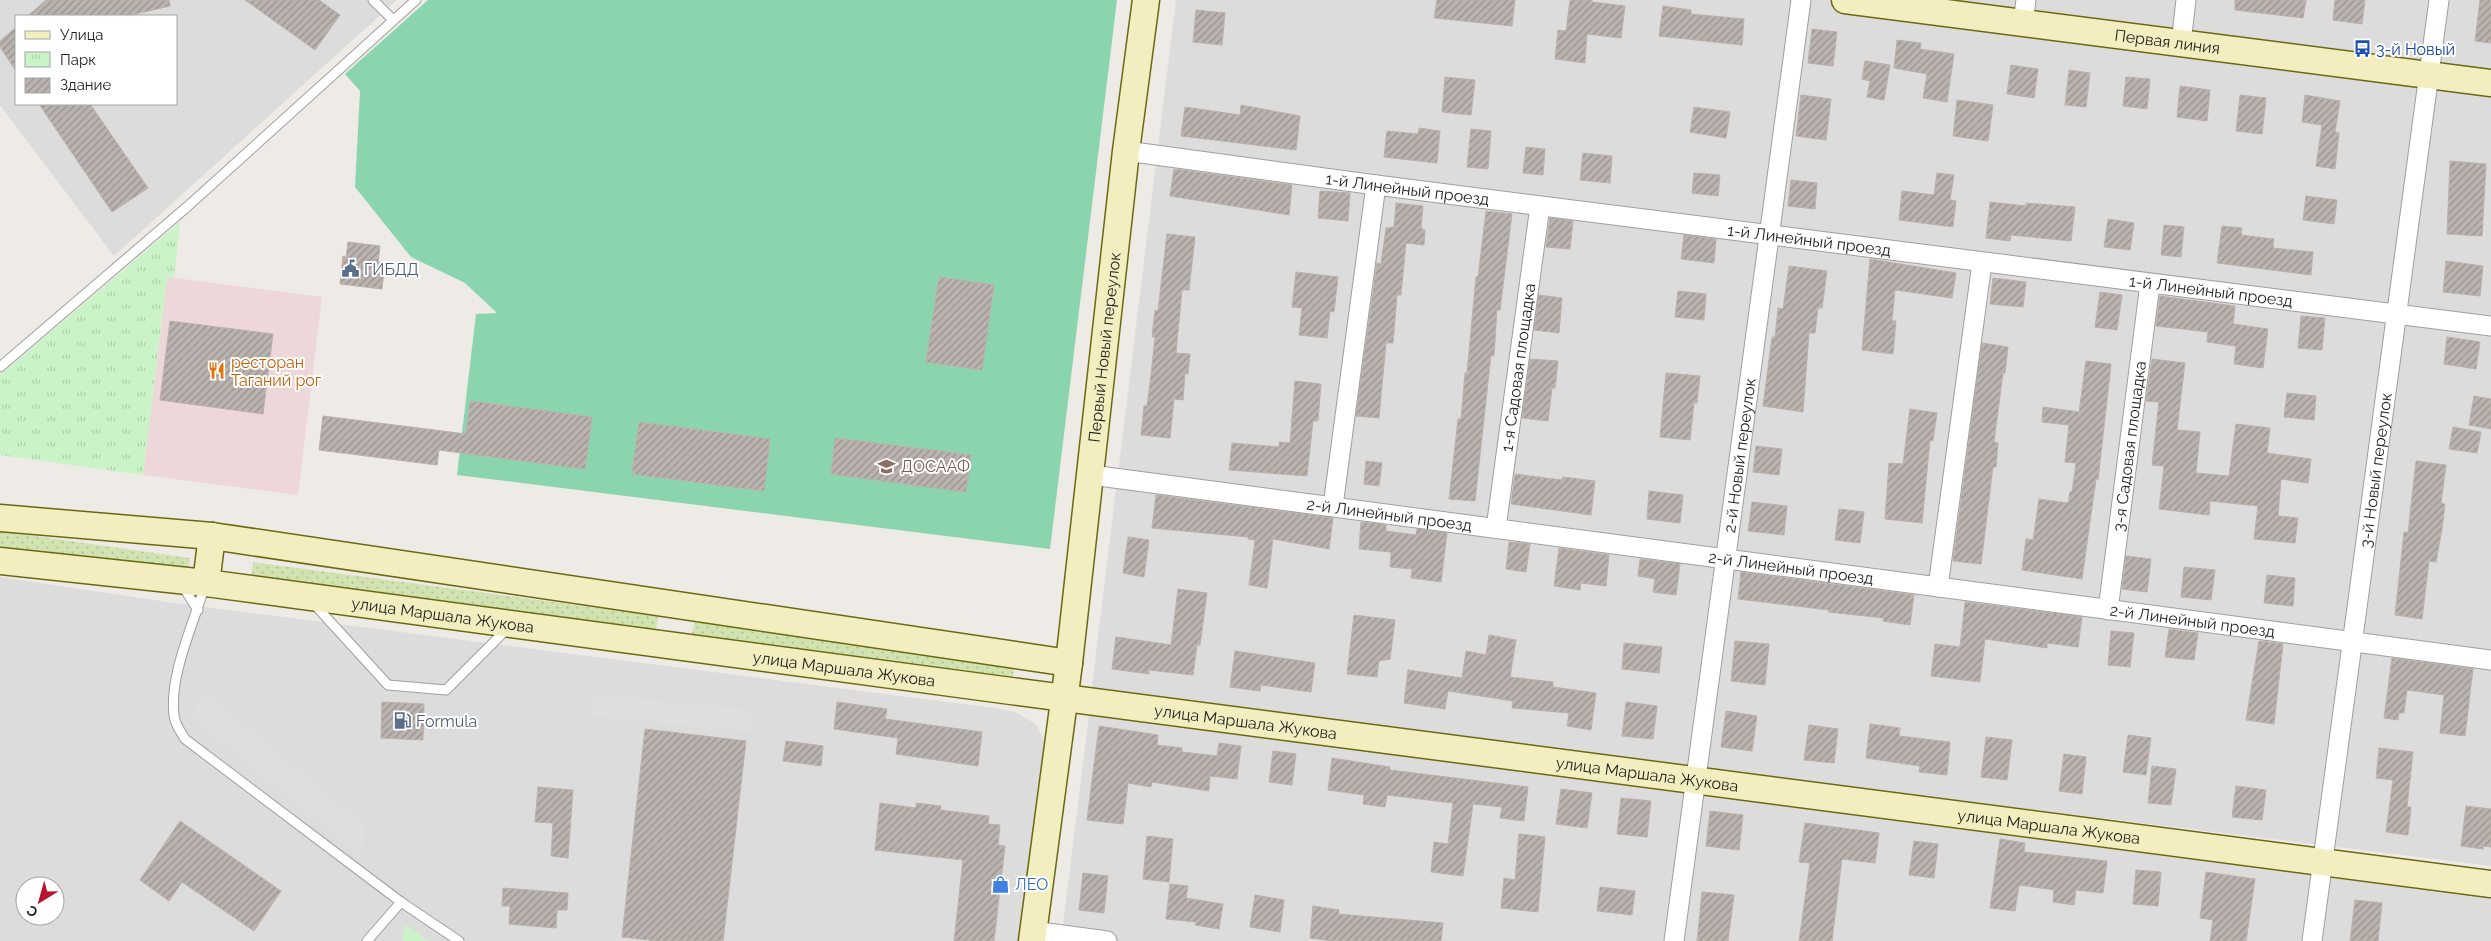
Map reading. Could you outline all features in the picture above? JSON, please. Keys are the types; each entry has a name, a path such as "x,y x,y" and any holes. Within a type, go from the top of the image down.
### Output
{"main road":[{"name":"Первый Новый переулок","path":"1032,936 1065,697 1126,151 1146,0"},
{"name":"Первая линия","path":"1845,0 2024,12 2181,43 2491,83"},
{"path":"0,518 212,536 1069,664"},
{"path":"206,583 212,536"},
{"name":"улица Маршала Жукова","path":"0,561 176,579 2491,884"},
{"path":"669,645 677,605"}],"street":[{"name":"2-й Новый переулок","path":"1674,941 1801,0"},
{"path":"2181,43 2186,0"},
{"name":"3-й Новый переулок","path":"2312,941 2439,0"},
{"name":"1-й Линейный проезд","path":"1126,151 1376,186 2491,326"},
{"path":"1333,506 1376,186"},
{"name":"1-я Садовая площадка","path":"1496,528 1540,206"},
{"path":"1938,587 1982,263"},
{"name":"3-я Садовая площадка","path":"2108,610 2150,284"},
{"name":"2-й Линейный проезд","path":"1091,476 1333,506 2491,660"},
{"path":"1032,936 1107,941"}],"lane":[{"path":"373,0 393,20"},
{"path":"0,367 188,206 416,0"},
{"path":"176,579 189,593 198,610"},
{"path":"206,583 198,610 189,629 174,695 174,717 185,739 401,902 459,941"},
{"path":"307,597 388,685 446,690 512,624"},
{"path":"367,941 401,902"}],"shaded area":[{"path":"0,0 397,0 114,256 0,105"},
{"path":"1176,0 2491,0 2491,866 1091,694"},
{"path":"167,277 322,297 298,495 143,475"},
{"path":"0,577 174,603 1015,712 1036,724 1046,745 1024,941 0,941"},
{"path":"202,691 366,827 361,856 193,718"},
{"path":"593,694 752,710 751,732 591,716"},
{"path":"1089,715 2491,899 2491,941 1061,941"}],"green space":[{"path":"428,0 1117,0 1050,549 457,475 476,314 497,313 465,283 411,257 355,187 360,91 345,74"},
{"path":"180,222 174,278 167,277 143,475 0,455 0,375"},
{"path":"0,531 190,558 187,572 0,547"},
{"path":"253,562 658,616 655,636 251,581"},
{"path":"695,618 1015,663 1012,682 691,641"},
{"path":"405,925 429,941 403,941"}],"building":[{"path":"46,0 169,0 170,6 131,15 29,15"},
{"path":"245,0 319,0 340,15 315,50"},
{"path":"1437,0 1515,0 1512,26 1434,18"},
{"path":"1570,0 1592,0 1592,2 1625,6 1621,38 1587,34 1585,63 1555,59 1558,30 1566,31"},
{"path":"2235,0 2306,0 2303,18 2235,10"},
{"path":"2335,0 2365,0 2362,24 2333,20"},
{"path":"2480,0 2491,0 2491,43 2475,41"},
{"path":"1663,6 1691,10 1691,14 1744,19 1742,45 1659,36"},
{"path":"1196,10 1225,13 1222,45 1193,42"},
{"path":"15,28 15,70 0,47 0,41"},
{"path":"1812,29 1837,32 1833,66 1808,63"},
{"path":"1897,40 1921,43 1920,49 1954,54 1947,102 1923,98 1927,74 1894,68"},
{"path":"1865,61 1890,65 1884,100 1867,97 1870,81 1862,79"},
{"path":"2011,65 2038,69 2034,98 2007,94"},
{"path":"2069,70 2090,73 2086,107 2065,105"},
{"path":"1445,77 1475,80 1471,115 1442,112"},
{"path":"2126,77 2150,79 2147,109 2123,106"},
{"path":"2180,86 2210,90 2207,121 2177,117"},
{"path":"1801,95 1831,99 1826,140 1796,136"},
{"path":"2240,95 2266,98 2262,134 2236,131"},
{"path":"2305,95 2340,101 2335,132 2339,133 2335,169 2316,166 2322,125 2302,122"},
{"path":"1957,100 1993,105 1988,141 1953,136"},
{"path":"40,105 91,105 148,188 112,212"},
{"path":"1241,105 1300,116 1296,150 1181,136 1185,107 1240,115"},
{"path":"1694,107 1730,112 1726,138 1690,132"},
{"path":"1419,128 1440,131 1437,163 1384,157 1387,131 1418,134"},
{"path":"1471,129 1491,131 1488,169 1467,167"},
{"path":"1526,147 1545,149 1543,175 1523,173"},
{"path":"1583,153 1612,156 1610,183 1580,180"},
{"path":"2450,161 2486,164 2482,236 2447,234"},
{"path":"1174,169 1292,185 1289,215 1170,196"},
{"path":"1694,173 1720,175 1718,196 1692,193"},
{"path":"1937,173 1954,175 1950,200 1956,201 1953,227 1899,220 1902,191 1934,195"},
{"path":"1791,180 1817,183 1815,209 1788,206"},
{"path":"1320,191 1350,193 1348,221 1318,218"},
{"path":"2306,196 2337,200 2334,224 2303,220"},
{"path":"1990,202 2026,206 2026,203 2075,207 2071,241 2011,235 2010,241 1986,238"},
{"path":"1396,203 1423,206 1421,228 1425,230 1424,245 1406,243 1401,295 1397,295 1393,343 1386,343 1379,418 1356,416 1377,263 1381,264 1386,228 1394,227"},
{"path":"1486,211 1512,214 1500,310 1497,310 1494,356 1491,355 1475,501 1449,499 1458,419 1461,419 1465,373 1467,373 1476,277 1478,277"},
{"path":"1550,218 1573,221 1570,249 1546,247"},
{"path":"2108,219 2134,223 2130,250 2104,247"},
{"path":"2164,225 2184,227 2181,257 2161,255"},
{"path":"2222,226 2242,228 2241,235 2274,239 2273,248 2313,252 2311,275 2217,263"},
{"path":"1167,234 1195,237 1189,290 1182,290 1176,353 1190,354 1188,374 1185,373 1183,400 1174,399 1170,438 1141,435 1144,406 1147,406 1155,337 1152,337 1155,310 1158,311"},
{"path":"1684,235 1716,239 1714,263 1681,259"},
{"path":"348,242 380,246 378,262 385,263 382,289 340,284 343,256 346,257"},
{"path":"1870,259 1956,273 1952,298 1895,290 1892,321 1896,321 1893,354 1862,350"},
{"path":"2446,261 2483,266 2480,296 2443,292"},
{"path":"1789,266 1827,271 1822,308 1818,308 1815,333 1809,333 1803,412 1763,406 1772,337 1775,337 1778,308 1783,309"},
{"path":"1296,272 1338,277 1334,312 1330,311 1327,338 1299,335 1302,308 1292,307"},
{"path":"939,277 994,285 982,370 926,362"},
{"path":"1993,278 2026,282 2023,307 1990,304"},
{"path":"1678,291 1706,294 1704,320 1675,317"},
{"path":"2100,292 2122,295 2117,330 2095,327"},
{"path":"1539,295 1562,298 1559,333 1534,330"},
{"path":"2160,296 2235,306 2233,324 2268,329 2263,368 2234,364 2236,346 2207,342 2208,332 2156,326"},
{"path":"2301,316 2325,318 2322,350 2298,348"},
{"path":"170,321 273,334 263,414 160,400"},
{"path":"2447,337 2480,342 2476,369 2444,364"},
{"path":"1982,343 2008,347 1994,442 1998,443 1996,467 1993,467 1981,564 1953,561"},
{"path":"1530,359 1558,361 1548,421 1522,418"},
{"path":"2152,359 2185,363 2177,430 2200,432 2196,473 2229,476 2236,424 2270,428 2267,453 2311,459 2308,483 2281,479 2278,516 2298,518 2295,543 2254,539 2258,506 2210,501 2209,515 2159,509 2164,466 2152,465 2159,402 2146,401"},
{"path":"2086,361 2111,364 2098,480 2096,479 2082,579 2022,570 2026,539 2033,540 2039,499 2068,503 2070,492 2072,492 2076,463 2065,462 2069,425 2042,422 2043,407 2079,412"},
{"path":"1666,373 1700,376 1697,403 1694,403 1690,440 1660,437"},
{"path":"1295,381 1321,384 1318,421 1313,421 1307,476 1229,470 1232,443 1279,447 1279,442 1290,443"},
{"path":"2287,393 2316,396 2314,420 2284,417"},
{"path":"2474,396 2491,399 2491,429 2469,425"},
{"path":"470,401 592,417 585,469 439,450 437,465 319,450 323,416 466,434"},
{"path":"1910,409 1937,413 1933,441 1930,440 1922,523 1885,519 1889,463 1903,464"},
{"path":"639,422 770,439 764,491 632,474"},
{"path":"2453,427 2481,432 2477,453 2449,449"},
{"path":"835,438 971,455 966,492 831,474"},
{"path":"1756,446 1782,449 1779,475 1753,472"},
{"path":"1366,461 1382,463 1379,486 1364,484"},
{"path":"2416,461 2446,465 2441,503 2445,504 2442,529 2436,562 2429,561 2422,619 2395,615 2404,532 2408,533"},
{"path":"1515,474 1562,480 1563,477 1595,481 1591,515 1511,504"},
{"path":"1649,491 1683,495 1680,523 1647,519"},
{"path":"1156,495 1333,518 1329,549 1273,539 1267,588 1249,585 1255,540 1248,539 1248,537 1152,528"},
{"path":"1752,502 1787,506 1784,535 1748,531"},
{"path":"1839,509 1864,512 1860,543 1835,540"},
{"path":"1361,522 1386,525 1386,531 1416,535 1417,529 1447,533 1441,582 1411,578 1412,569 1390,567 1391,552 1359,549"},
{"path":"1128,537 1149,540 1144,577 1123,573"},
{"path":"1509,542 1530,544 1526,572 1506,569"},
{"path":"1559,548 1609,555 1606,586 1581,583 1580,590 1554,586"},
{"path":"2126,556 2151,559 2147,592 2122,589"},
{"path":"1640,559 1680,564 1676,595 1653,592 1655,579 1638,576"},
{"path":"2184,567 2215,570 2211,600 2181,597"},
{"path":"1741,572 1914,595 1910,625 1883,621 1884,618 1738,599"},
{"path":"2267,575 2295,578 2293,606 2264,603"},
{"path":"1178,589 1207,593 1200,645 1197,645 1193,675 1149,670 1149,674 1112,669 1116,637 1171,645"},
{"path":"1965,602 2082,617 2078,647 2047,643 2047,648 1985,639 1980,682 1931,676 1935,644 1960,647"},
{"path":"1354,615 1395,620 1390,659 1379,661 1377,677 1347,674"},
{"path":"2169,629 2198,633 2194,660 2165,657"},
{"path":"2111,631 2134,633 2130,667 2108,665"},
{"path":"1489,635 1516,640 1510,677 1553,682 1553,687 1596,693 1591,730 1567,726 1569,713 1512,708 1513,701 1448,691 1445,709 1404,703 1408,670 1462,678 1466,651 1486,655"},
{"path":"1735,641 1769,644 1765,685 1731,681"},
{"path":"2259,641 2283,644 2274,724 2246,720"},
{"path":"1624,643 1662,647 1659,673 1622,669"},
{"path":"1235,651 1315,663 1311,692 1261,685 1260,691 1230,687"},
{"path":"2392,658 2473,669 2465,736 2440,733 2444,695 2407,690 2404,713 2399,713 2398,720 2384,718"},
{"name":"Formula","path":"382,702 424,704 423,740 381,738"},
{"path":"837,702 887,709 885,719 982,732 978,766 896,754 898,738 834,729"},
{"path":"1626,702 1657,706 1653,739 1622,736"},
{"path":"1726,711 1757,716 1752,751 1721,747"},
{"path":"1870,724 1900,728 1899,736 1950,742 1947,775 1919,772 1920,766 1866,758"},
{"path":"1809,725 1838,729 1834,763 1804,760"},
{"path":"1099,726 1158,735 1157,745 1182,748 1182,752 1217,756 1219,743 1241,746 1237,779 1210,776 1209,791 1152,782 1151,787 1128,783 1123,824 1087,820"},
{"path":"645,729 746,741 723,941 658,941 622,937"},
{"path":"2128,735 2151,738 2146,775 2123,772"},
{"path":"1986,737 2012,740 2007,780 1981,777"},
{"path":"786,741 823,746 821,766 783,761"},
{"path":"2379,748 2413,752 2407,807 2411,807 2408,835 2386,832 2393,780 2376,778"},
{"path":"1273,751 1296,754 1292,785 1269,782"},
{"path":"2064,754 2086,757 2082,794 2059,791"},
{"path":"1332,758 1390,767 1390,770 1528,787 1524,821 1500,818 1502,807 1473,804 1463,876 1431,872 1434,842 1448,844 1453,803 1387,795 1385,807 1363,804 1364,795 1328,790"},
{"path":"2152,766 2176,769 2171,805 2148,803"},
{"path":"2236,786 2266,790 2262,820 2232,817"},
{"path":"538,787 573,790 568,858 551,856 553,823 535,822"},
{"path":"1561,789 1592,793 1587,828 1556,824"},
{"path":"1621,798 1651,801 1647,837 1617,834"},
{"path":"880,803 916,808 916,803 941,806 940,810 989,816 988,824 1000,825 998,845 1005,846 994,941 954,941 963,860 875,850"},
{"path":"2466,806 2491,809 2491,847 2483,846 2483,849 2461,846"},
{"path":"1710,811 1743,815 1739,850 1706,846"},
{"path":"180,821 281,891 254,931 182,882 169,901 140,880"},
{"path":"1805,823 1879,833 1875,863 1842,859 1832,941 1799,941 1810,863 1799,862"},
{"path":"1519,834 1545,837 1538,912 1501,908 1504,878 1515,880"},
{"path":"1147,836 1173,839 1169,882 1143,879"},
{"path":"2000,839 2025,843 2024,852 2107,861 2103,893 2076,890 2074,905 2053,902 2054,890 2019,885 2015,911 1990,908"},
{"path":"1914,841 1938,844 1934,878 1909,875"},
{"path":"2136,870 2161,872 2158,906 2133,904"},
{"path":"2206,872 2255,879 2246,941 2210,941 2213,920 2200,918"},
{"path":"1083,873 1108,876 1104,913 1079,910"},
{"path":"1170,884 1188,886 1186,898 1223,904 1219,929 1195,925 1196,922 1166,919"},
{"path":"1600,887 1635,891 1632,915 1597,911"},
{"path":"503,888 568,893 567,910 557,910 556,928 509,924 510,906 502,906"},
{"path":"1702,892 1734,895 1728,941 1697,941"},
{"path":"1255,895 1284,900 1280,932 1250,927"},
{"path":"2355,900 2382,903 2378,941 2350,941"},
{"path":"1313,906 1339,910 1338,914 1443,923 1441,941 1333,941 1310,938"}],"place":[{"name":"3-й Новый","path":"2362,49"},
{"name":"ГИБДД","path":"350,269"},
{"name":"ресторан Таганий рог","path":"217,371"},
{"name":"ДОСААФ","path":"887,466"},
{"name":"Formula","path":"402,721"},
{"name":"ЛЕО","path":"1001,884"}]}
